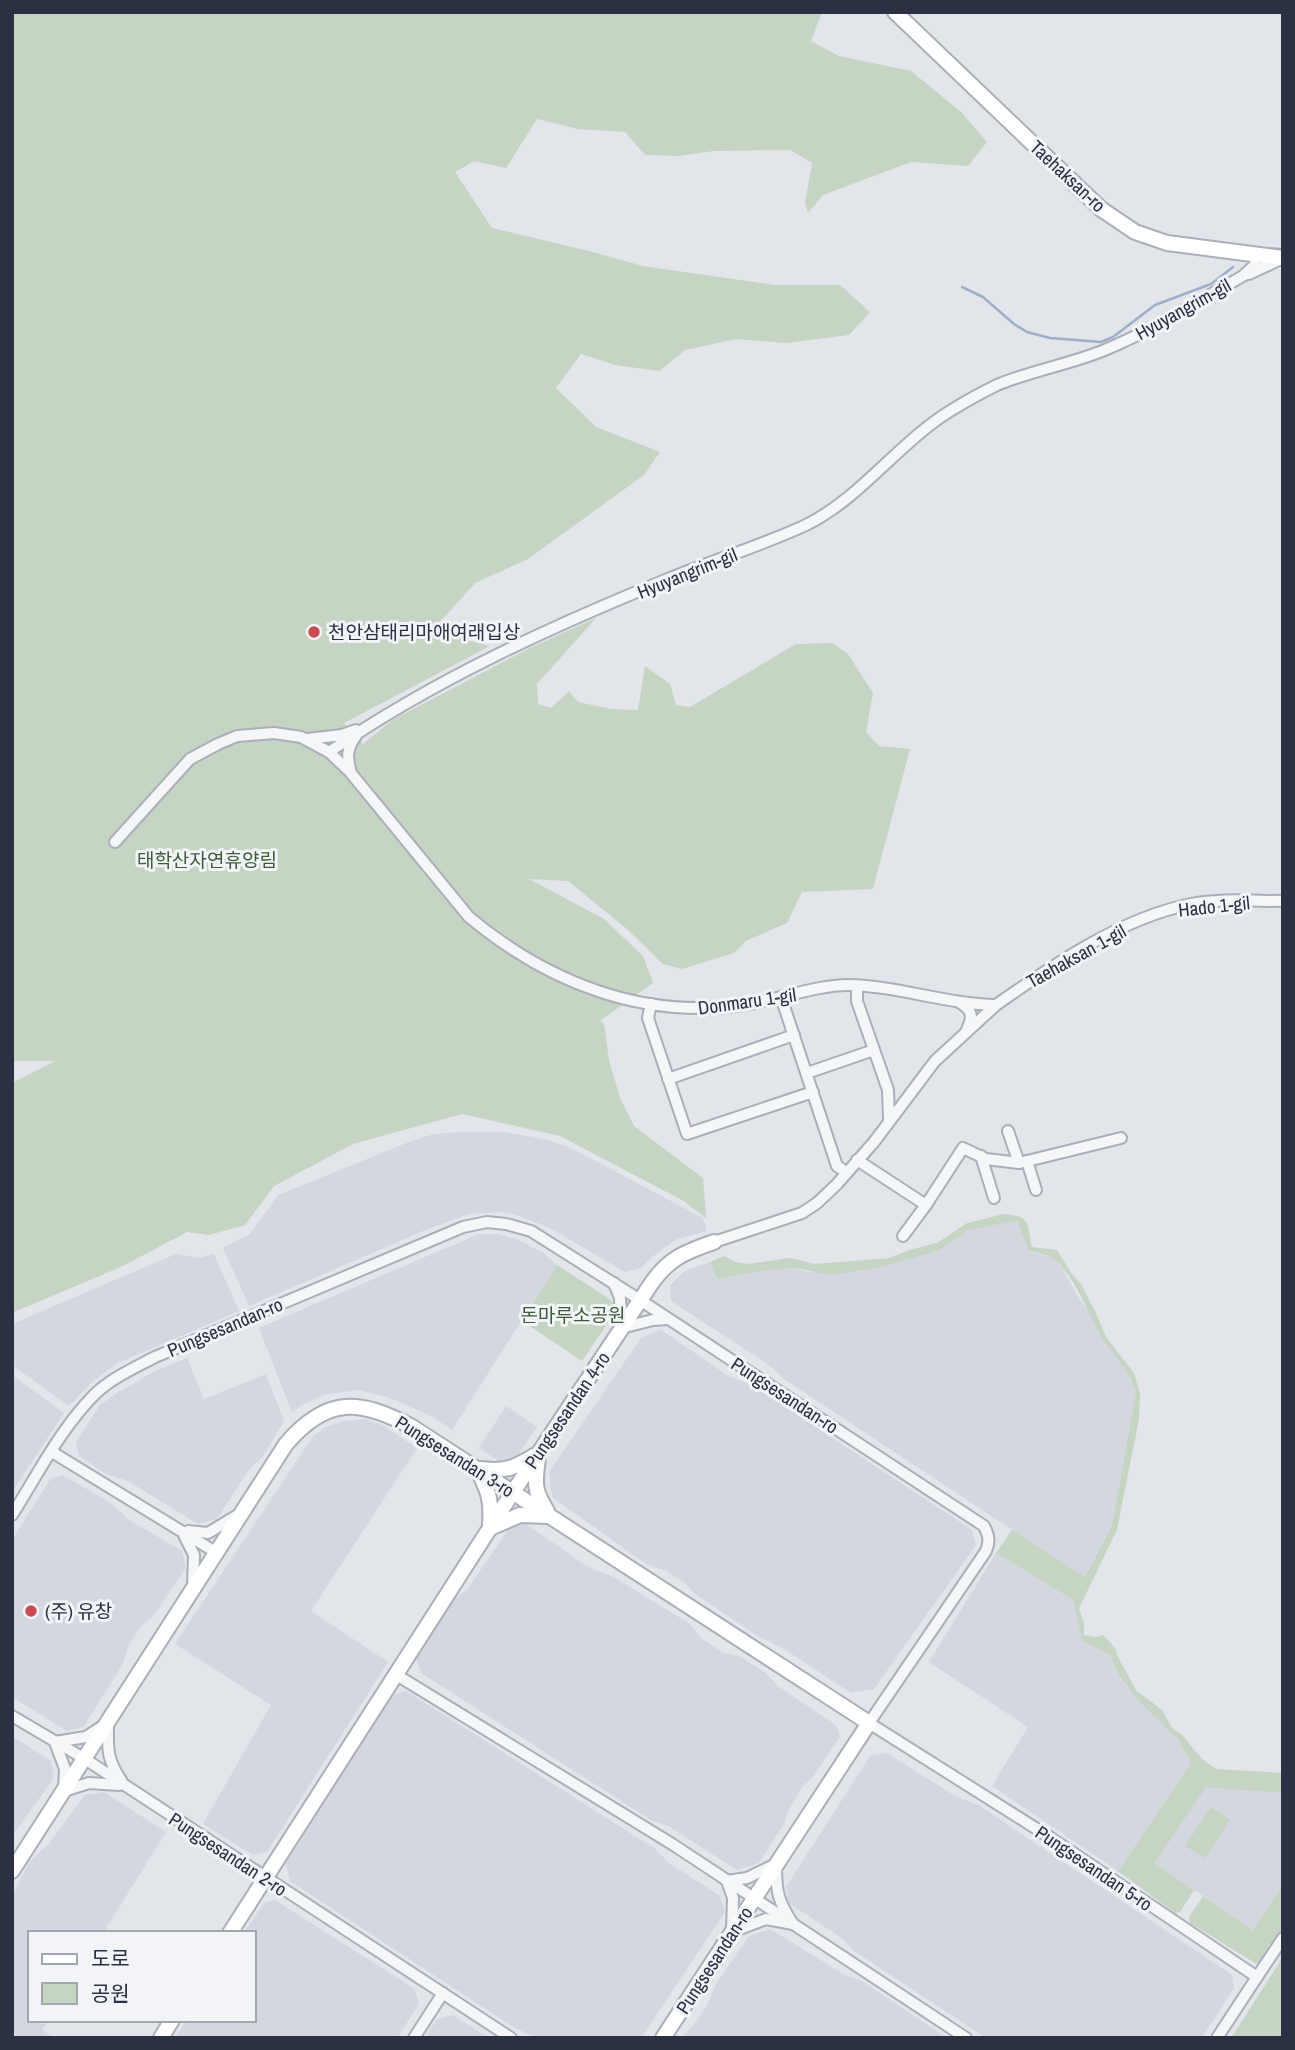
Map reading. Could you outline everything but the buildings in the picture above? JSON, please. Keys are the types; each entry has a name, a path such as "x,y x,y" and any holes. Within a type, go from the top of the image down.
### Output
{"street":[{"name":"Taehaksan-ro","path":"895,12 1101,209 1135,233 1167,243 1283,258"},
{"path":"1235,252 1243,269 1241,278"},
{"name":"Hyuyangrim-gil","path":"329,752 434,686 522,642 663,581 768,542 808,524 834,508 904,446 953,409 997,386 1127,340 1241,278 1254,266 1258,255"},
{"path":"1241,278 1283,258"},
{"path":"305,739 342,734 372,724"},
{"path":"352,776 348,759 349,745 359,732"},
{"path":"115,842 190,759 237,736 274,733 305,739 329,752"},
{"name":"Donmaru 1-gil","path":"329,752 352,776 468,917 522,956 572,983 650,1004 705,1010 846,985 996,1005"},
{"name":"Hado 1-gil","path":"1147,919 1192,904 1283,901"},
{"name":"Taehaksan 1-gil","path":"996,1005 1046,969 1074,953 1114,932 1147,919"},
{"path":"857,986 857,1001 888,1090 889,1119"},
{"path":"782,998 838,1166 846,1172"},
{"path":"956,1001 968,1008 971,1014 966,1032"},
{"path":"650,1004 648,1018 687,1134 813,1092"},
{"path":"714,1242 802,1213 837,1184 874,1142 935,1061 996,1005"},
{"path":"668,1079 794,1035"},
{"path":"807,1073 874,1050"},
{"path":"888,1090 894,1093 911,1091"},
{"path":"1008,1131 1036,1190"},
{"path":"903,1236 963,1148 981,1156 1023,1162 1121,1138"},
{"path":"981,1156 994,1198"},
{"path":"857,1160 926,1205"},
{"name":"Pungsesandan-ro","path":"12,1515 70,1422 97,1393 125,1372 463,1227 496,1223 531,1231 984,1525 989,1535 986,1551 869,1723 663,2038"},
{"name":"Pungsesandan 4-ro","path":"231,1931 489,1528 661,1269 681,1254 714,1242"},
{"path":"614,1283 620,1298 621,1328 668,1319"},
{"name":"Pungsesandan 3-ro","path":"12,1871 286,1444 298,1430 326,1411 346,1407 366,1407 412,1427 869,1723"},
{"path":"52,1452 217,1553"},
{"path":"477,1469 497,1471 513,1468 538,1453"},
{"path":"538,1453 535,1482 537,1495 551,1517"},
{"path":"477,1469 489,1493 489,1528 520,1515 551,1517"},
{"path":"180,1530 208,1533 244,1510"},
{"path":"180,1530 194,1555 192,1591"},
{"path":"395,1674 661,1837 966,2038"},
{"name":"Pungsesandan 2-ro","path":"12,1716 85,1759 511,2038"},
{"path":"108,1723 86,1737 55,1742 65,1769 64,1791 89,1783 125,1786"},
{"path":"108,1723 107,1752 110,1764 125,1786"},
{"name":"Pungsesandan 5-ro","path":"869,1723 1048,1836 1256,1977"},
{"path":"727,1881 747,1878 776,1864 779,1903 793,1924"},
{"path":"727,1881 733,1898 732,1932 766,1919 793,1924"},
{"path":"1217,2038 1283,1938"},
{"path":"414,2038 443,1993"},
{"path":"161,2038 172,2022"}],"shaded area":[{"path":"506,1132 548,1140 573,1149 703,1218 707,1231 677,1239 641,1268 625,1272 550,1228 517,1215 499,1212 469,1214 249,1306 223,1248 250,1234 278,1195 409,1142 434,1134"},
{"path":"1017,1221 1028,1250 1052,1258 1062,1268 1081,1302 1090,1311 1096,1328 1131,1377 1136,1391 1112,1526 1085,1578 671,1301 670,1285 685,1271 710,1262 715,1275 720,1279 760,1271 795,1268 808,1272 886,1266 940,1250 968,1230"},
{"path":"479,1234 497,1234 516,1239 542,1252 557,1265 452,1430 431,1416 390,1398 358,1390 323,1395 292,1413 259,1328"},
{"path":"176,1254 198,1258 214,1254 239,1311 116,1364 92,1382 69,1406 12,1365 12,1324"},
{"path":"661,1330 730,1377 752,1385 972,1530 976,1545 874,1689 851,1693 781,1647 759,1637 666,1571 646,1564 552,1497 549,1472 641,1338"},
{"path":"187,1358 204,1399 266,1374 284,1421 263,1456 248,1471 217,1519 198,1524 128,1481 106,1474 79,1456 76,1442 100,1405 151,1373"},
{"path":"12,1375 64,1413 12,1492"},
{"path":"506,1406 537,1427 515,1459 500,1462 479,1448"},
{"path":"366,1419 384,1426 417,1448 311,1611 388,1662 267,1852 253,1855 203,1824 271,1705 175,1644 314,1435 326,1427 344,1421"},
{"path":"63,1475 112,1504 129,1520 182,1551 186,1568 152,1618 143,1624 128,1646 123,1664 84,1726 67,1731 12,1697 12,1540 51,1478"},
{"path":"526,1524 588,1567 614,1577 690,1624 701,1638 724,1653 739,1656 766,1673 779,1687 836,1725 840,1737 813,1777 802,1787 784,1824 759,1863 737,1870 670,1827 651,1820 421,1673 416,1659 452,1601 467,1590 509,1528"},
{"path":"996,1553 1073,1600 1082,1641 1110,1655 1126,1686 1161,1721 1173,1738 1178,1739 1191,1763 1118,1871 992,1786 1028,1727 929,1662"},
{"path":"406,1691 654,1848 669,1863 720,1896 725,1912 641,2038 537,2038 513,2027 290,1881 286,1863 392,1695"},
{"path":"12,1736 51,1761 54,1778 12,1836"},
{"path":"887,1753 955,1796 980,1806 1232,1975 1234,1988 1202,2038 986,2038 854,1951 843,1939 789,1903 786,1887 870,1756"},
{"path":"1206,1786 1283,1793 1283,1885 1253,1930 1155,1863"},
{"path":"104,1792 166,1832 104,1931 28,1931 28,2022 47,2022 42,2030 54,2038 12,2038 12,1896 30,1861 48,1845 85,1795"},
{"path":"275,1900 415,1989 419,2004 397,2038 175,2038 186,2022 256,2022 256,1931 245,1931 264,1903"},
{"path":"770,1929 845,1975 862,1981 947,2038 681,2038 696,2022 716,1984 749,1936"},
{"path":"453,2015 489,2038 425,2038 437,2019"}],"green space":[{"name":"태학산자연휴양림","path":"12,12 822,12 811,41 839,56 911,71 961,112 987,142 968,166 911,162 823,195 808,213 805,203 812,163 790,150 714,151 678,156 645,155 625,132 578,129 537,119 506,168 474,161 455,172 492,228 643,266 774,285 840,285 870,312 849,335 786,343 736,339 685,350 659,371 615,365 581,354 556,388 596,427 660,452 644,475 528,559 475,583 432,631 490,646 344,723 363,744 394,719 530,648 596,618 537,684 538,704 551,708 569,691 578,702 611,709 638,710 645,666 670,684 676,705 690,707 796,644 832,643 848,654 873,693 866,732 879,746 910,749 873,889 802,892 787,923 746,941 734,953 682,969 663,964 627,929 568,881 529,879 604,919 643,956 653,983 600,1021 604,1024 609,1060 620,1098 634,1126 703,1178 706,1218 682,1200 560,1136 462,1114 353,1144 274,1186 245,1225 209,1235 187,1232 123,1266 12,1313 12,1081 55,1061 12,1061"},
{"path":"1004,1214 1019,1217 1026,1222 1032,1247 1057,1250 1081,1284 1106,1337 1134,1373 1140,1394 1139,1419 1117,1530 1079,1608 1084,1623 1084,1635 1103,1635 1115,1648 1136,1690 1162,1710 1172,1728 1182,1735 1202,1759 1216,1769 1283,1773 1283,1793 1206,1787 1155,1863 1194,1890 1180,1912 1175,1913 1118,1871 1191,1763 1178,1739 1169,1733 1124,1682 1110,1655 1082,1641 1073,1600 996,1553 1012,1530 1085,1577 1112,1526 1136,1391 1066,1272 1050,1257 1028,1250 1017,1221 968,1230 940,1250 886,1266 831,1275 795,1268 760,1271 720,1279 715,1275 710,1262 724,1256 735,1262 749,1264 790,1258 815,1264 890,1258 937,1243 967,1223"},
{"name":"돈마루소공원","path":"557,1265 613,1303 612,1317 582,1361 522,1321"},
{"path":"1211,1807 1230,1820 1205,1858 1185,1846"},
{"path":"1283,1885 1283,1931 1262,1962 1255,1963 1190,1923 1189,1917 1203,1896 1253,1930"},
{"path":"1283,1957 1283,2038 1231,2038"}],"waterway":[{"path":"1255,248 1283,249"},
{"path":"962,287 983,297 1027,332 1050,338 1101,342 1113,337 1155,305 1211,284 1233,267"}],"place":[{"name":"천안삼태리마애여래입상","path":"314,632"},
{"name":"(주) 유창","path":"31,1611"}]}
